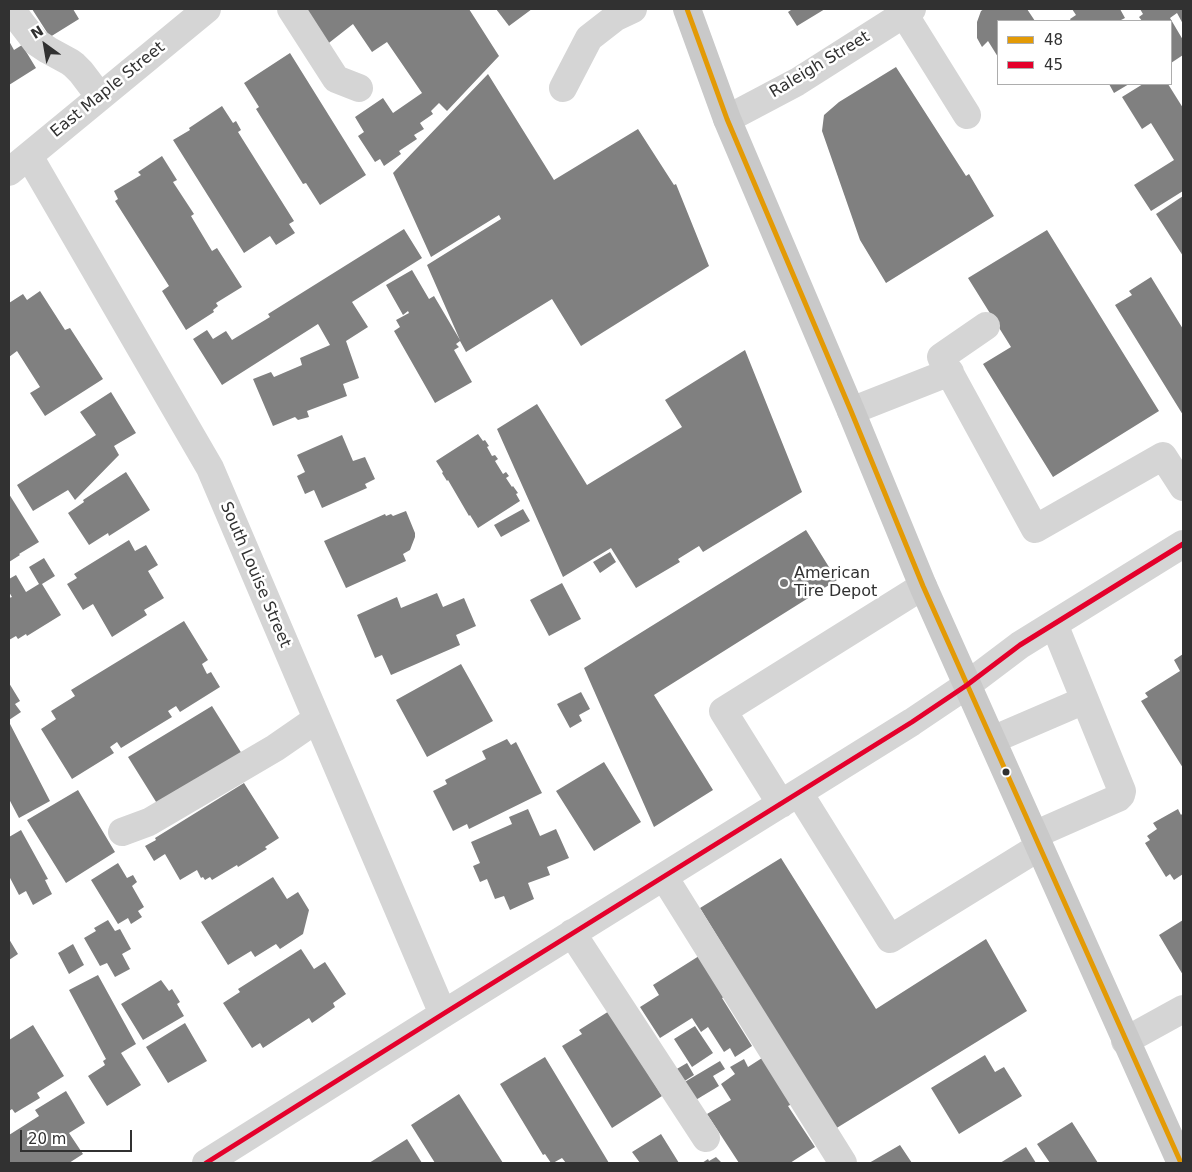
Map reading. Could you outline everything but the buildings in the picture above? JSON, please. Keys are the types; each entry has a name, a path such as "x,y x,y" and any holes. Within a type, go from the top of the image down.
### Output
{"main road":[{"path":"687,9 727,119 923,586 1180,1163"}],"street":[{"path":"12,9 36,42 74,65 100,97"},
{"name":"East Maple Street","path":"19,164 207,9"},
{"path":"291,9 336,79 359,88"},
{"path":"563,88 589,38 616,17 633,9"},
{"path":"908,11 967,115"},
{"name":"Raleigh Street","path":"727,119 796,82 908,11"},
{"name":"South Louise Street","path":"19,164 210,468 442,1014"},
{"path":"986,326 941,357 1035,529 1163,456 1183,487"},
{"path":"851,411 950,372"},
{"path":"208,1163 442,1014 912,722 967,685 1020,645 1183,544"},
{"path":"923,586 723,711 790,799 890,939 1037,841 1121,795 1122,791 1054,624"},
{"path":"992,740 1084,700"},
{"path":"122,832 149,822 275,748 317,719"},
{"path":"664,877 843,1163"},
{"path":"572,934 706,1138"},
{"path":"1126,1041 1183,1009"}],"transit line":[{"name":"48","path":"687,9 727,119 923,586 1181,1163"},
{"name":"45","path":"206,1163 912,722 967,685 1020,645 1183,544"}],"place":[{"name":"American Tire Depot","path":"784,583"}]}
